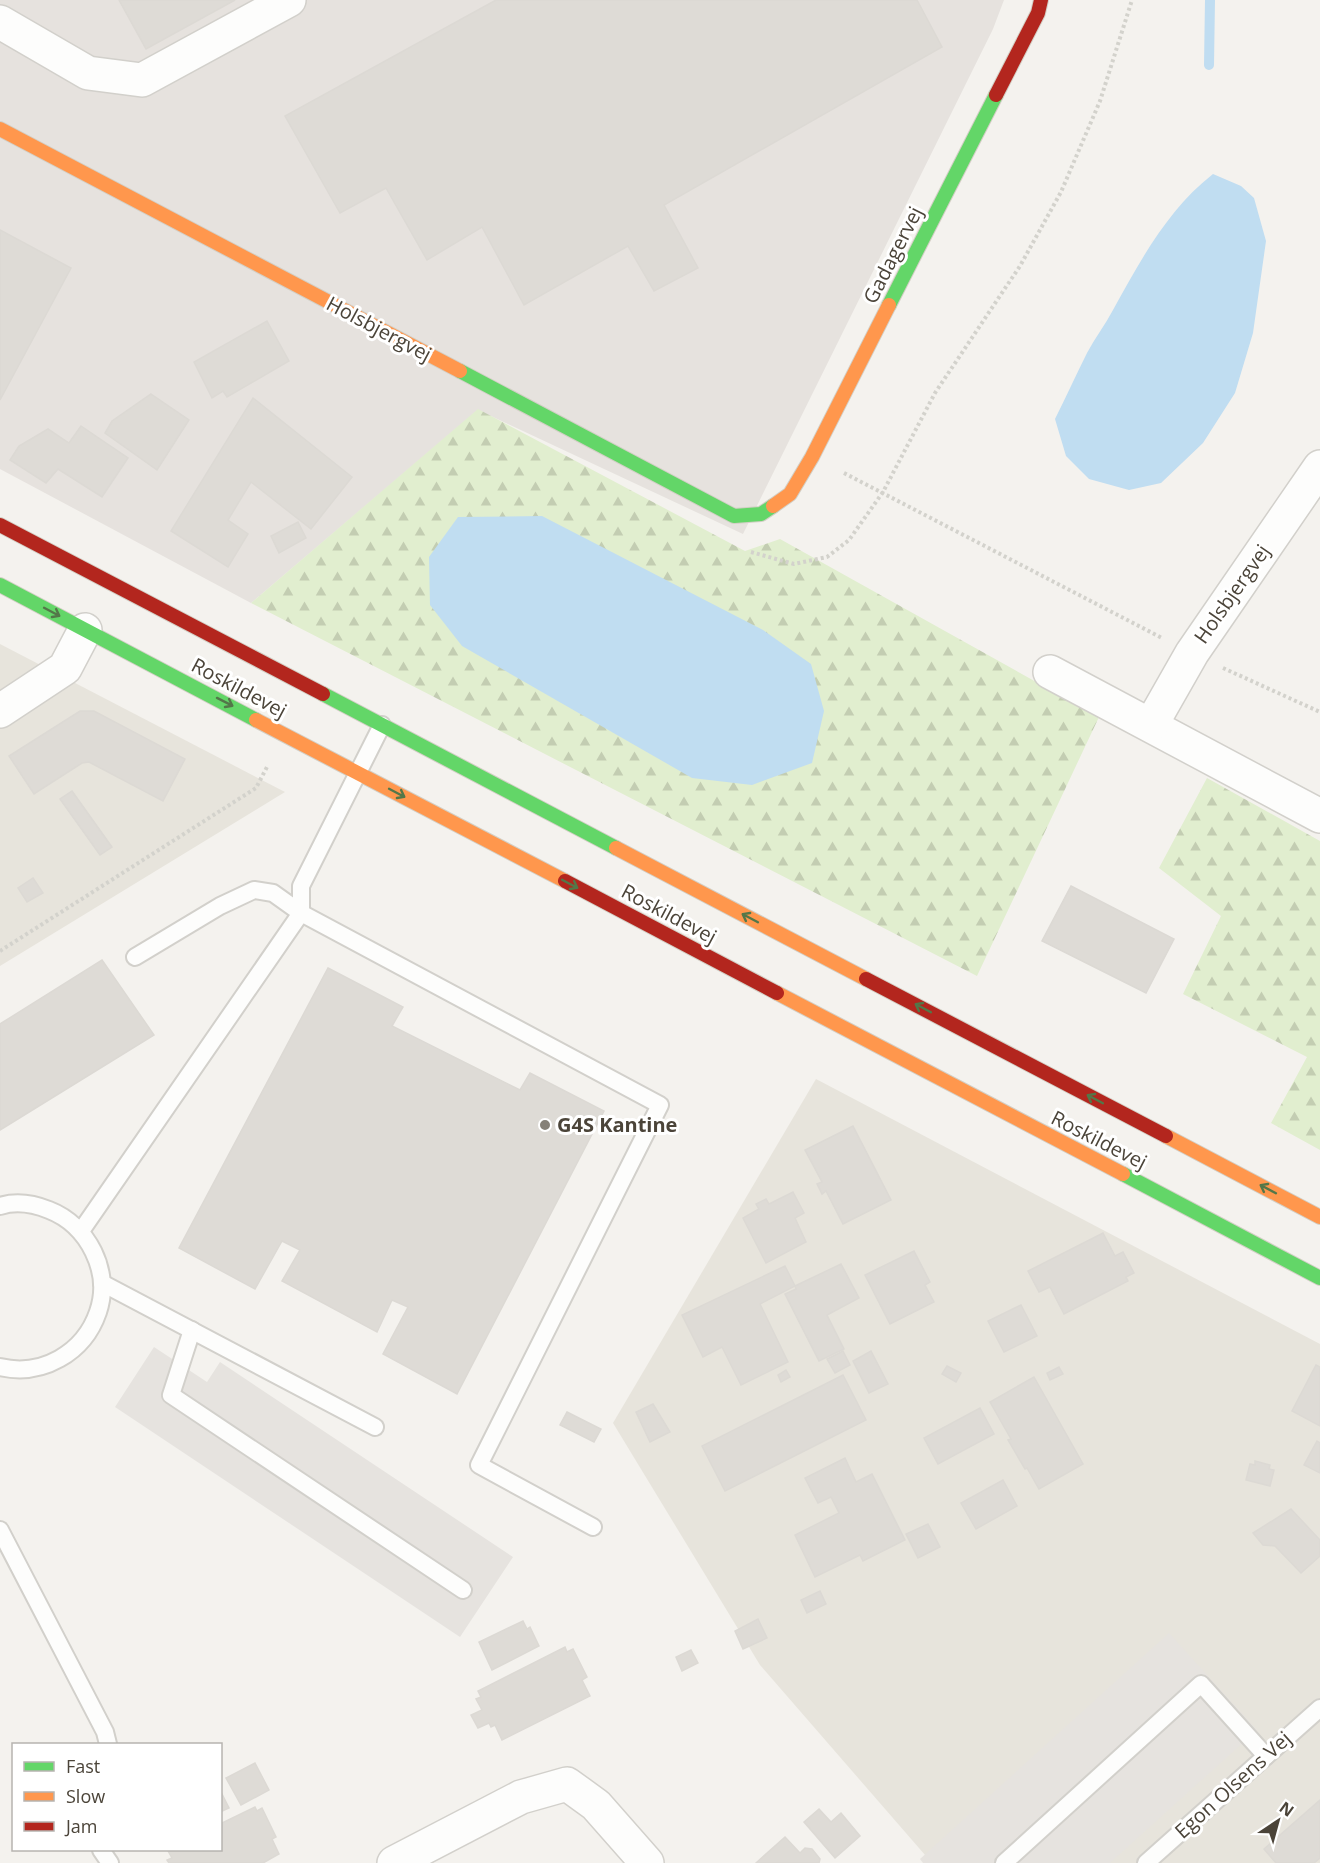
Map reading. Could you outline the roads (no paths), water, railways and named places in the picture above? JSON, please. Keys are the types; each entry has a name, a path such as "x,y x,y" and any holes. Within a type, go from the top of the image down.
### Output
{"main road":[{"name":"Gadagervej","path":"761,514 790,494 812,457 1038,13 1041,0"},
{"name":"Holsbjergvej","path":"0,129 734,516 761,514"},
{"name":"Roskildevej","path":"0,525 1320,1216"},
{"name":"Roskildevej","path":"0,585 1320,1278"}],"street":[{"path":"0,22 88,73 141,80 289,0"},
{"name":"Holsbjergvej","path":"1151,725 1191,653 1320,467"},
{"path":"0,711 65,668 85,630"},
{"path":"1050,672 1320,816"},
{"path":"396,1863 521,1797 567,1784 596,1805 647,1863"}],"lane":[{"path":"81,1231 302,913 301,886 382,725"},
{"path":"135,957 220,906 254,890 273,893 302,913 660,1105 478,1465 593,1527"},
{"path":"0,1206 7,1203 34,1204 60,1214 81,1231 96,1255 102,1283 99,1311 86,1336 66,1356 41,1368 13,1370 0,1367"},
{"path":"102,1283 375,1427"},
{"path":"192,1330 171,1395 464,1590"},
{"path":"0,1530 105,1731 108,1743"},
{"path":"1004,1863 1201,1684 1266,1756"},
{"name":"Egon Olsens Vej","path":"1146,1863 1320,1708"}],"water":[{"path":"1213,174 1241,186 1254,198 1266,241 1253,333 1235,393 1203,443 1161,483 1129,490 1089,479 1066,456 1055,419 1087,353 1156,237 1182,203"},
{"path":"542,516 763,630 811,664 824,711 812,763 752,785 692,778 462,646 430,605 429,557 458,517"}],"waterway":[{"path":"1209,65 1210,0"}],"place":[{"name":"G4S Kantine","path":"545,1125"}]}
